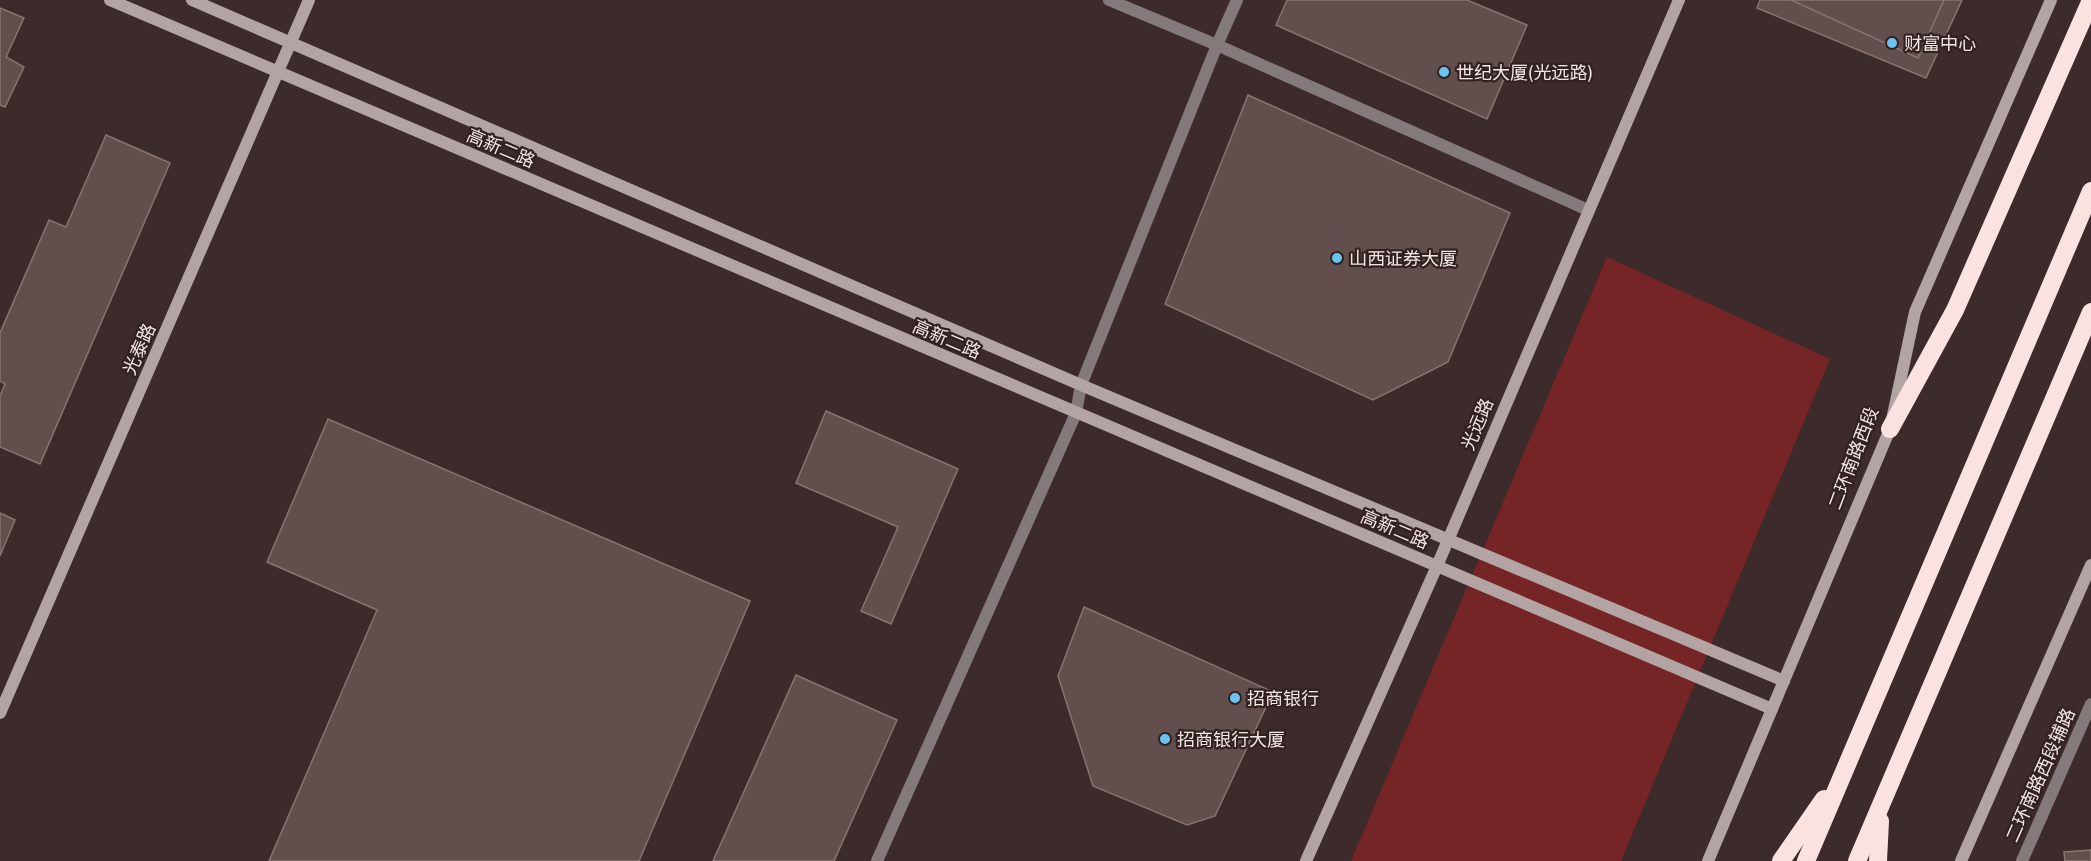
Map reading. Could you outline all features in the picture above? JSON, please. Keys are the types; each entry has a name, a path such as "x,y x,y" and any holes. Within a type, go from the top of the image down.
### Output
{"highway":[{"path":"1890,429 1955,310 2091,0"},
{"path":"1806,861 2091,191"},
{"path":"1857,861 2091,312"},
{"path":"1781,861 1845,768"},
{"path":"1878,861 1880,809"}],"street":[{"name":"高新二路","path":"110,0 1772,709"},
{"name":"高新二路","path":"192,0 1081,385 1784,681"},
{"name":"光泰路","path":"0,713 309,0"},
{"path":"1109,0 1217,45 1588,210"},
{"path":"877,861 1076,413 1081,385 1237,0"},
{"name":"光远路","path":"1306,861 1437,566 1679,0"},
{"name":"二环南路西段","path":"1708,861 1890,429 1915,312 2051,0"},
{"path":"1961,861 2091,565"},
{"name":"二环南路西段辅路","path":"2022,861 2091,704"}],"shaded area":[{"path":"1607,257 1830,359 1621,861 1351,861"}],"building":[{"name":"世纪大厦(光远路)","path":"1287,0 1467,0 1527,25 1487,119 1276,25"},
{"name":"财富中心","path":"1760,0 1962,0 1926,78 1757,8"},
{"path":"1791,0 1944,0 1918,58"},
{"path":"0,8 24,18 6,57 24,67 5,107 0,105"},
{"name":"山西证券大厦","path":"1248,95 1510,213 1448,362 1373,400 1165,304"},
{"path":"106,135 170,163 40,464 0,447 0,396 5,384 0,381 0,333 49,220 66,227"},
{"path":"826,411 958,469 891,624 861,611 898,527 796,483"},
{"path":"328,419 750,601 639,861 269,861 377,610 267,562"},
{"path":"0,513 15,520 0,556"},
{"name":"招商银行大厦","path":"1084,607 1273,692 1215,816 1187,825 1093,786 1058,676"},
{"path":"796,675 897,720 834,861 713,861"},
{"path":"2091,850 2091,861 2065,861 2064,852"}],"place":[{"name":"财富中心","path":"1892,43"},
{"name":"世纪大厦(光远路)","path":"1444,72"},
{"name":"山西证券大厦","path":"1337,258"},
{"name":"招商银行","path":"1235,698"},
{"name":"招商银行大厦","path":"1165,739"}]}
